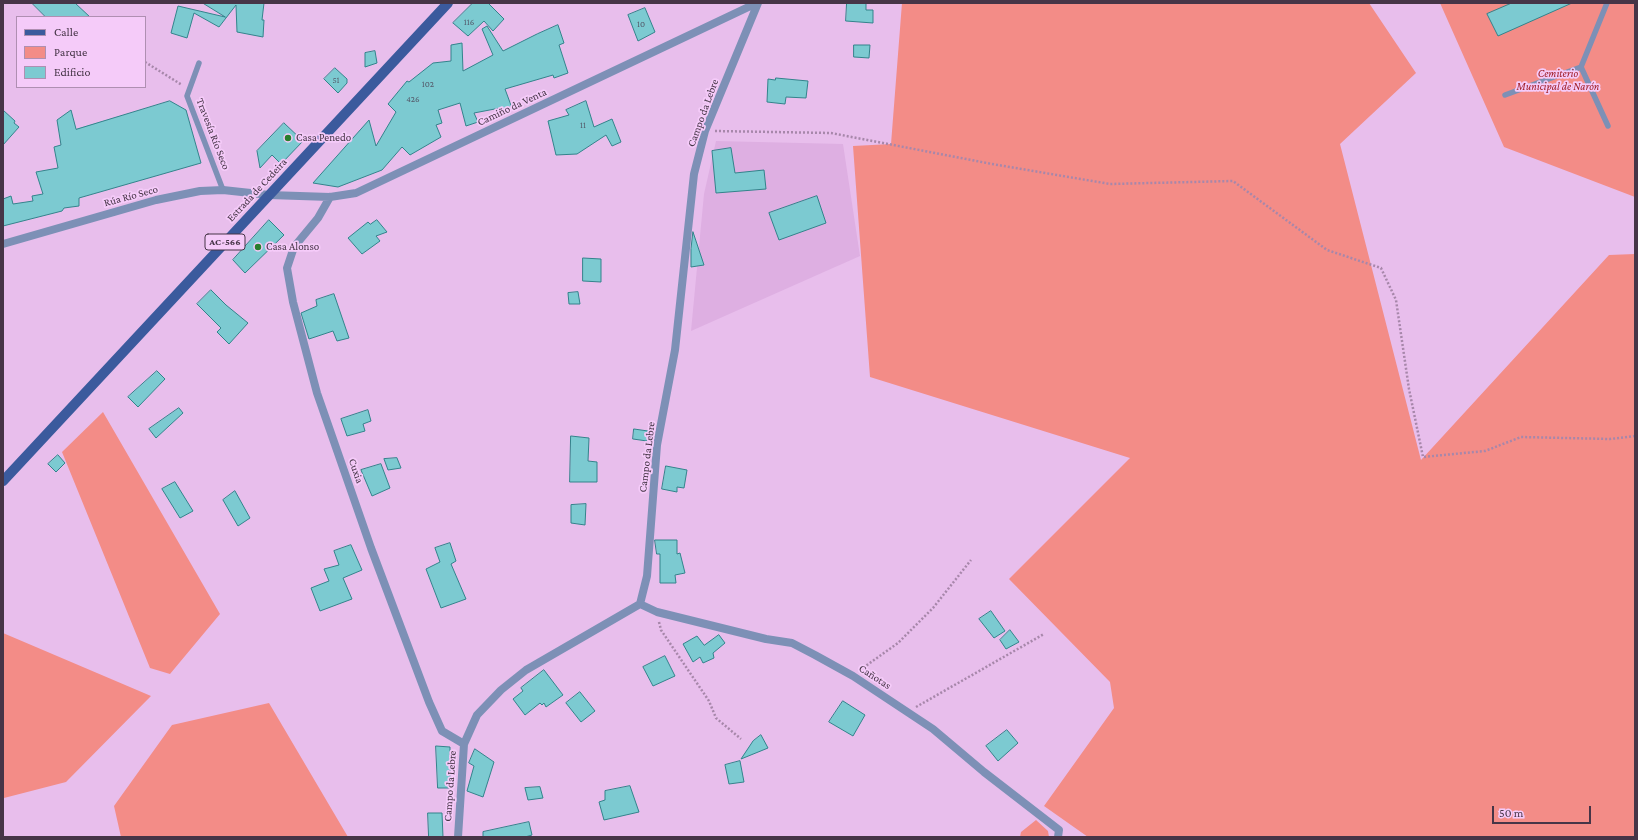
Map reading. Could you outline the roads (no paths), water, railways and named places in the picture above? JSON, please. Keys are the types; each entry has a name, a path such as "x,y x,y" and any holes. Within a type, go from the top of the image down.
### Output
{"main road":[{"name":"Estrada de Cedeira","path":"3,482 447,3"}],"street":[{"name":"Campo da Lebre","path":"458,837 464,744 477,715 507,685 526,670 640,604 647,576 657,445 676,350 694,174 705,131 758,3"},
{"name":"Camiño da Venta","path":"269,195 330,198 356,193 758,3"},
{"name":"Rúa Río Seco","path":"5,241 156,200 200,191 223,190 269,195"},
{"name":"Cuxia","path":"330,198 318,218 294,247 287,268 293,302 320,401 371,548 429,702 442,731 464,744"},
{"name":"Cañotas","path":"640,604 657,612 766,639 792,643 853,676 933,729 984,772 1059,830 1058,837"}],"lane":[{"path":"1607,3 1581,67 1608,126"},
{"name":"Travesía Río Seco","path":"199,63 187,96 223,190"},
{"path":"1505,95 1581,67"}],"place":[{"name":"Casa Penedo","path":"288,138"},
{"name":"Casa Alonso","path":"258,247"}],"park label":[{"name":"Cemiterio Municipal de Narón","path":"1558,80"}]}
